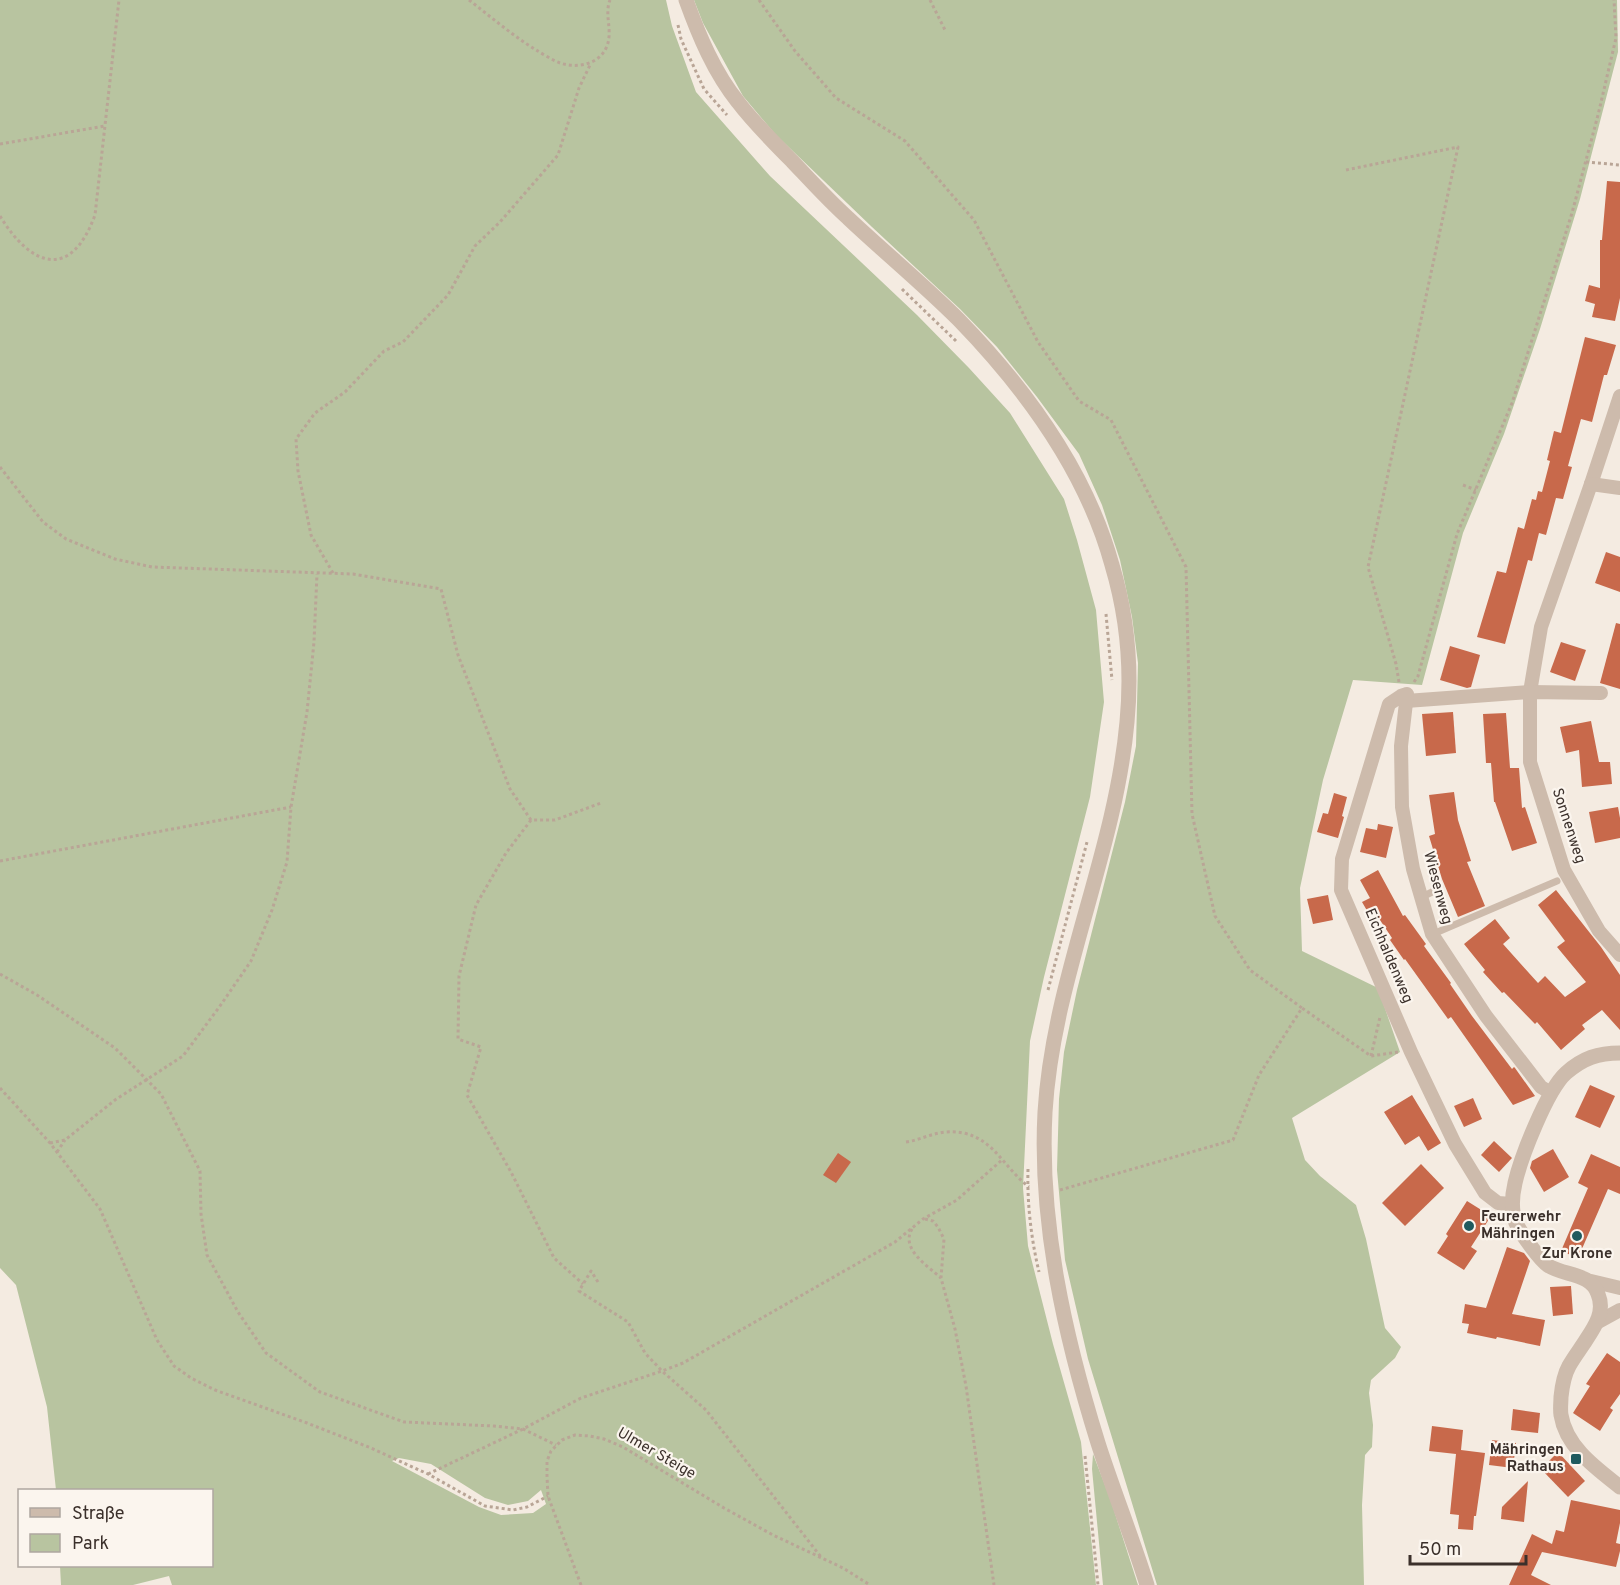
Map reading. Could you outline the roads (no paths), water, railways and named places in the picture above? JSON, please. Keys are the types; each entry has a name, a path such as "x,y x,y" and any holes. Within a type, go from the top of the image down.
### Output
{"street":[{"path":"686,0 697,31 716,69 737,101 844,215 958,319 1037,411 1069,461 1093,510 1112,563 1125,618 1128,719 1121,772 1108,831 1068,974 1050,1068 1045,1111 1046,1194 1051,1243 1071,1343 1098,1443 1147,1585"},
{"name":"Sonnenweg","path":"1620,396 1540,627 1530,692 1530,762 1564,870 1599,931 1620,955"},
{"path":"1591,484 1620,488"},
{"path":"1405,697 1530,692 1601,693"},
{"name":"Wiesenweg","path":"1405,697 1401,746 1402,807 1413,869 1432,934 1486,1016 1541,1086 1551,1093"},
{"name":"Eichhaldenweg","path":"1405,697 1389,704 1342,859 1341,890 1411,1052 1455,1143 1485,1193 1498,1203 1512,1204"},
{"path":"1620,1053 1604,1053 1585,1060 1565,1074 1551,1093 1530,1138 1515,1183 1512,1204 1516,1224 1531,1247 1548,1266 1620,1288"},
{"path":"1591,1281 1598,1292 1601,1307 1598,1322 1568,1368 1562,1390 1560,1414 1569,1438 1596,1467 1620,1487"},
{"path":"1598,1322 1620,1310"}],"lane":[{"path":"1432,934 1557,881"},
{"path":"1422,897 1438,889"}],"place":[{"name":"Feurerwehr Mähringen","path":"1469,1226"},
{"name":"Zur Krone","path":"1577,1236"},
{"name":"Mähringen Rathaus","path":"1576,1459"}]}
